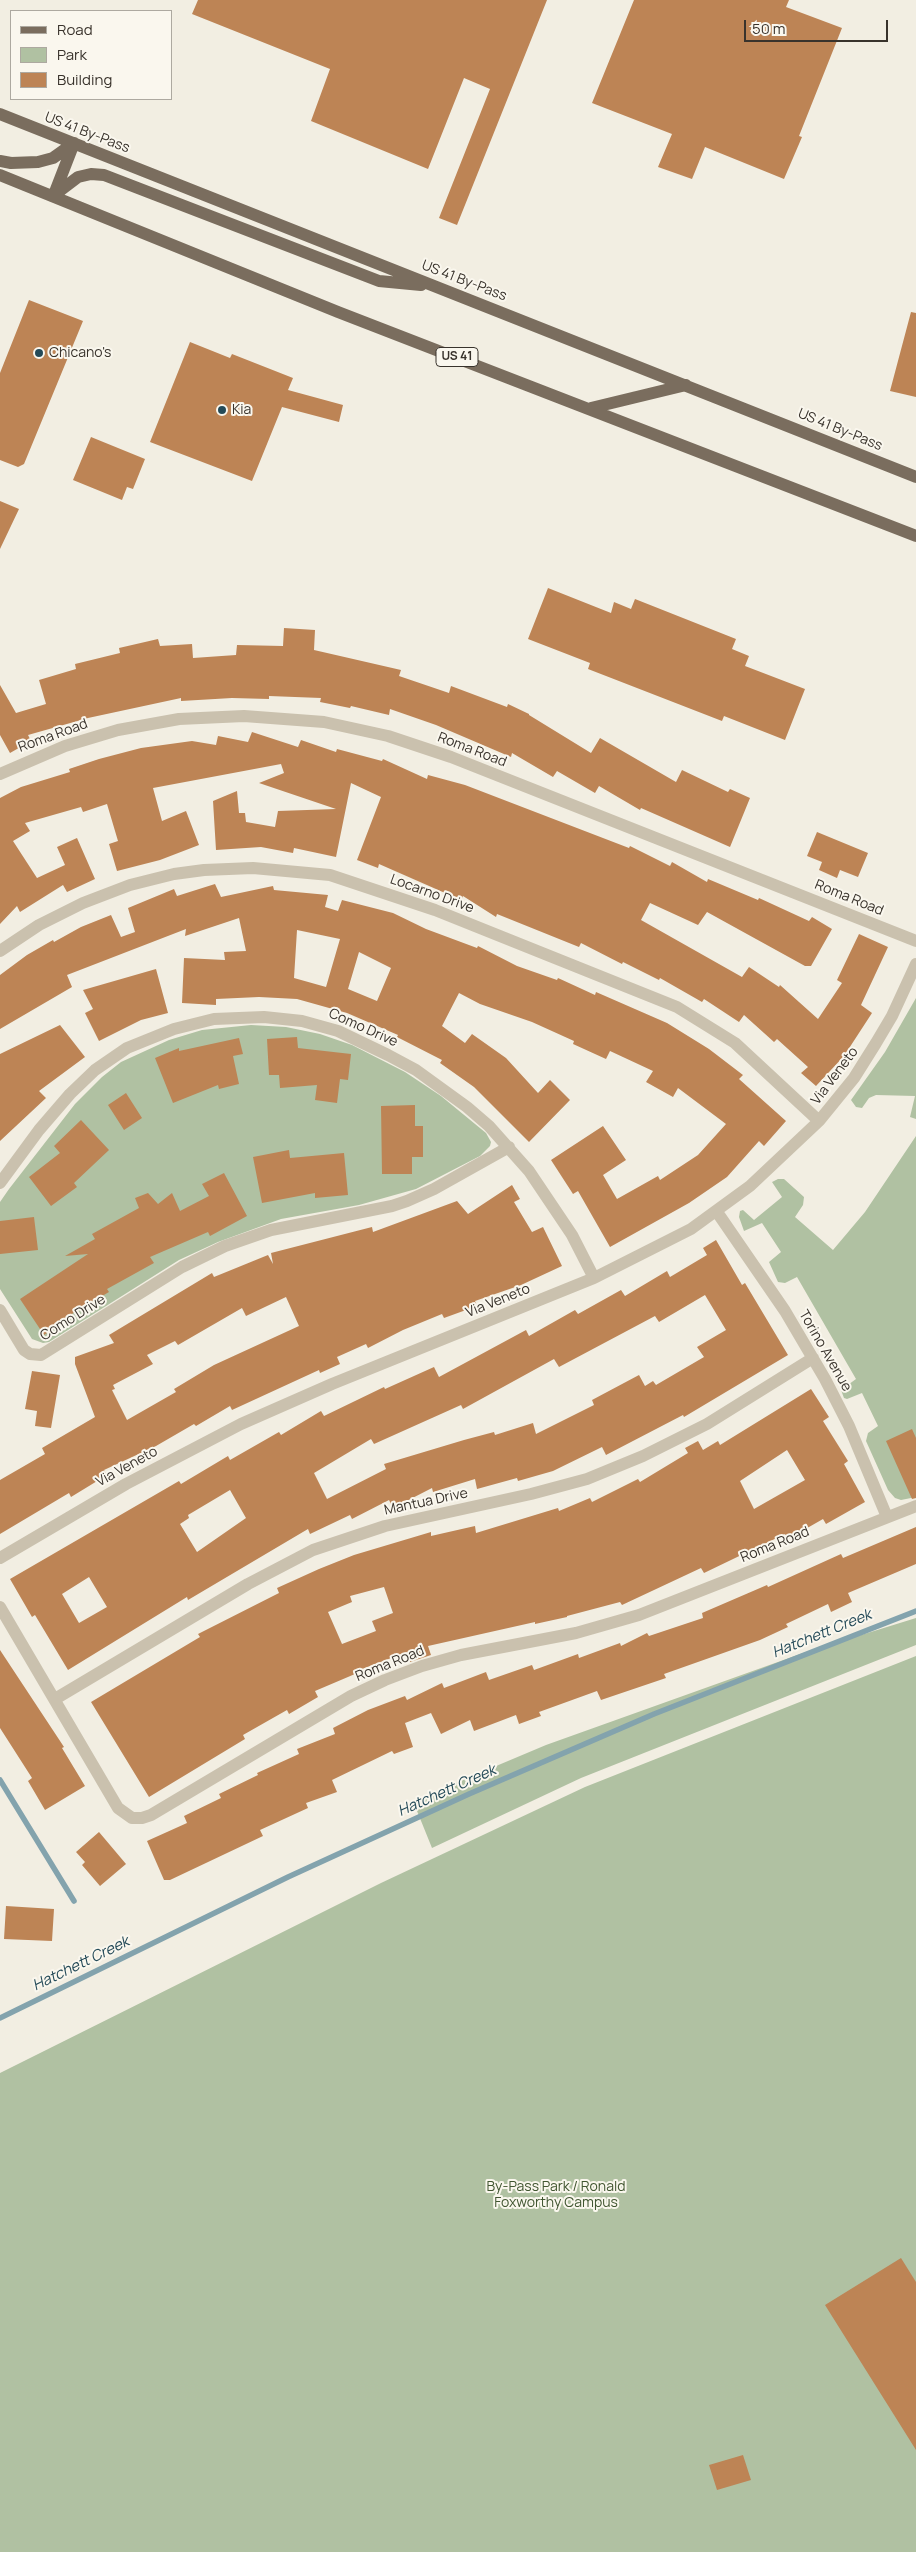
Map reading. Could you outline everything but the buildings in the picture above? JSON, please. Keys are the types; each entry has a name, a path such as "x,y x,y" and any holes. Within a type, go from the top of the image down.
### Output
{"main road":[{"name":"US 41 By-Pass","path":"0,114 686,384 916,477"},
{"path":"0,161 11,163 38,162 53,158 74,144"},
{"path":"53,196 74,144"},
{"path":"53,196 78,177 91,174 104,175 379,281 434,286"},
{"name":"US 41","path":"0,175 338,312 590,408 916,536"},
{"path":"590,408 686,384"}],"street":[{"name":"Roma Road","path":"0,774 20,764 83,740 118,730 179,719 244,716 324,722 388,736 451,757 916,941"},
{"name":"Locarno Drive","path":"0,951 39,925 83,903 130,885 174,874 204,870 253,868 330,876 435,910 677,1007 735,1043 819,1121"},
{"name":"Via Veneto","path":"0,1558 126,1484 241,1424 332,1384 594,1278 661,1245 717,1212 774,1165 819,1121 854,1078 892,1016 916,964"},
{"name":"Como Drive","path":"0,1183 56,1109 86,1077 127,1048 188,1024 226,1017 264,1017 302,1021 321,1025 361,1041 416,1070 467,1107 509,1148 529,1171 559,1213 594,1278"},
{"name":"Como Drive","path":"0,1310 24,1350 30,1354 41,1355 182,1267 224,1246 271,1230 392,1206 407,1201 434,1189 509,1148"},
{"name":"Torino Avenue","path":"717,1212 756,1267 813,1358 849,1426 887,1517"},
{"name":"Mantua Drive","path":"55,1699 248,1584 313,1550 385,1526 531,1494 587,1479 643,1456 707,1424 813,1358"},
{"name":"Roma Road","path":"0,1607 118,1808 132,1818 142,1818 150,1816 350,1696 385,1680 422,1666 461,1655 576,1633 639,1615 916,1506"}],"green space":[{"path":"916,998 916,1119 910,1117 915,1096 876,1095 869,1098 862,1108 856,1107 851,1100 885,1052"},
{"path":"251,1025 286,1027 320,1034 352,1045 405,1072 441,1096 486,1133 491,1142 490,1146 480,1156 416,1189 359,1205 281,1219 218,1242 179,1260 49,1342 43,1343 32,1339 0,1289 0,1202 9,1189 75,1104 102,1077 121,1062 169,1040 202,1030"},
{"path":"916,1136 916,1497 901,1500 895,1498 888,1490 866,1441 868,1433 878,1426 862,1393 847,1399 844,1398 841,1390 856,1379 797,1277 785,1283 778,1282 769,1262 781,1252 762,1223 744,1231 739,1217 740,1211 743,1210 754,1220 782,1197 772,1182 784,1179 804,1197 803,1205 795,1217 833,1250 865,1212"},
{"path":"916,1618 916,1645 581,1778 432,1848 413,1801 546,1745 803,1653"},
{"name":"By-Pass Park / Ronald Foxworthy Campus","path":"916,1656 916,2552 0,2552 0,2073 381,1883 585,1787"}],"waterway":[{"name":"Hatchett Creek","path":"0,2018 288,1877 469,1794 654,1714 916,1611"},
{"path":"0,1780 74,1901"}],"place":[{"name":"Chicano's","path":"39,353"},
{"name":"Kia","path":"222,410"}]}
